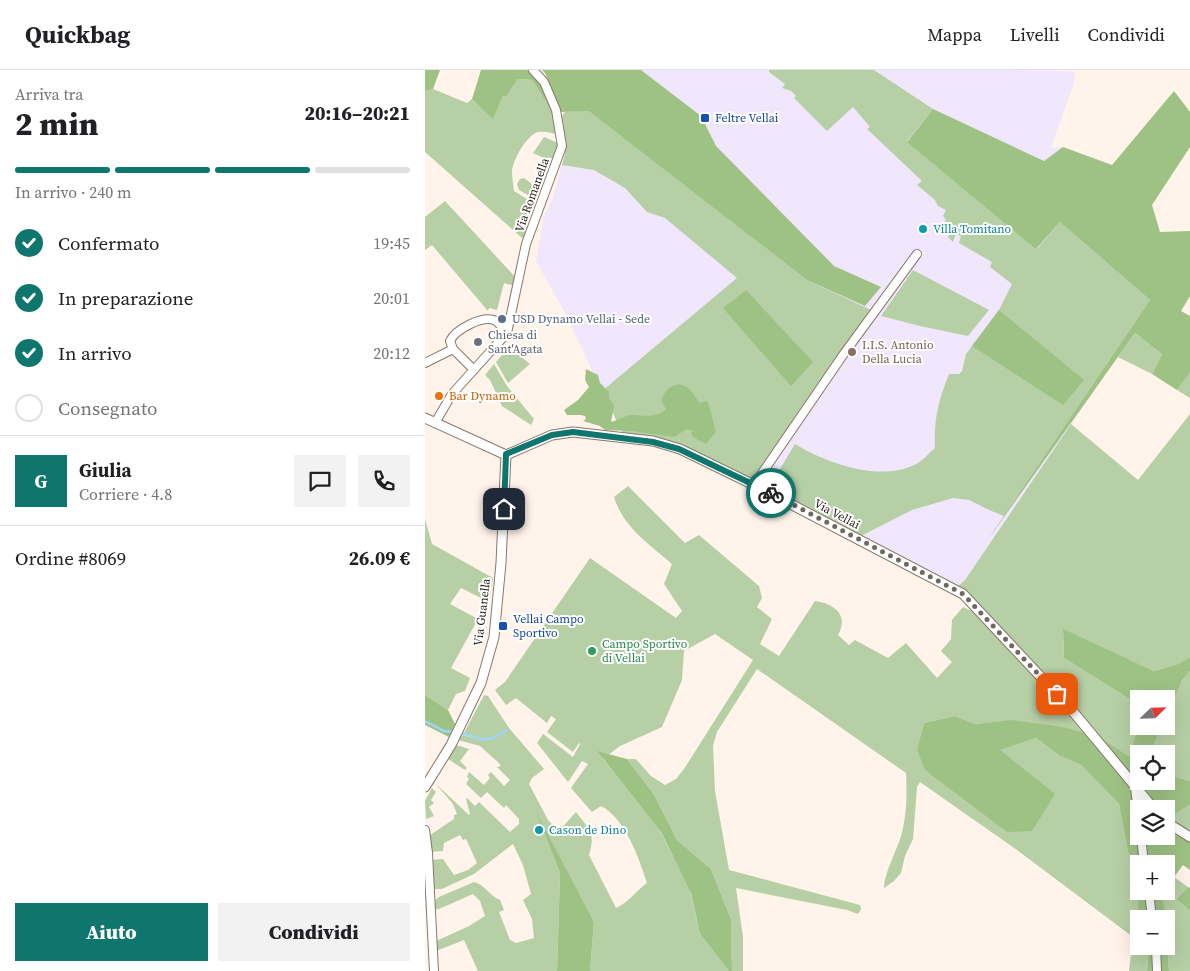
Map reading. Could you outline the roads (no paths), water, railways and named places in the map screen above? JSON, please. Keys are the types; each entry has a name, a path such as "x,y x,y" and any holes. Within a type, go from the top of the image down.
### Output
{"street":[{"name":"Via Romanella","path":"507,333 526,244 562,146 556,110 544,82 533,70"},
{"path":"753,484 917,254"},
{"path":"435,423 452,394 474,370 507,333 495,321 477,321 453,335 450,341 453,349 474,370"},
{"path":"425,363 453,349"},
{"path":"425,418 506,454"},
{"name":"Via Vellai","path":"506,454 552,435 573,432 646,440 667,445 753,484 963,594 1070,708 1130,782"},
{"name":"Via Guanella","path":"425,787 455,738 481,683 494,637 501,563 506,454"},
{"name":"Via Vellai","path":"1137,790 1146,800"},
{"path":"1175,828 1190,837"},
{"path":"425,830 429,853 434,971"},
{"path":"1156,955 1157,971"}],"waterway":[{"path":"425,721 444,731 454,732"},
{"path":"460,733 487,739 507,730"}],"place":[{"name":"Feltre Vellai","path":"705,118"},
{"name":"Villa Tomitano","path":"923,229"},
{"name":"USD Dynamo Vellai - Sede","path":"502,319"},
{"name":"Chiesa di Sant'Agata","path":"478,342"},
{"name":"I.I.S. Antonio Della Lucia","path":"852,352"},
{"name":"Bar Dynamo","path":"439,396"},
{"name":"Vellai Campo Sportivo","path":"503,626"},
{"name":"Campo Sportivo di Vellai","path":"592,651"},
{"name":"Cason de Dino","path":"539,830"}]}
